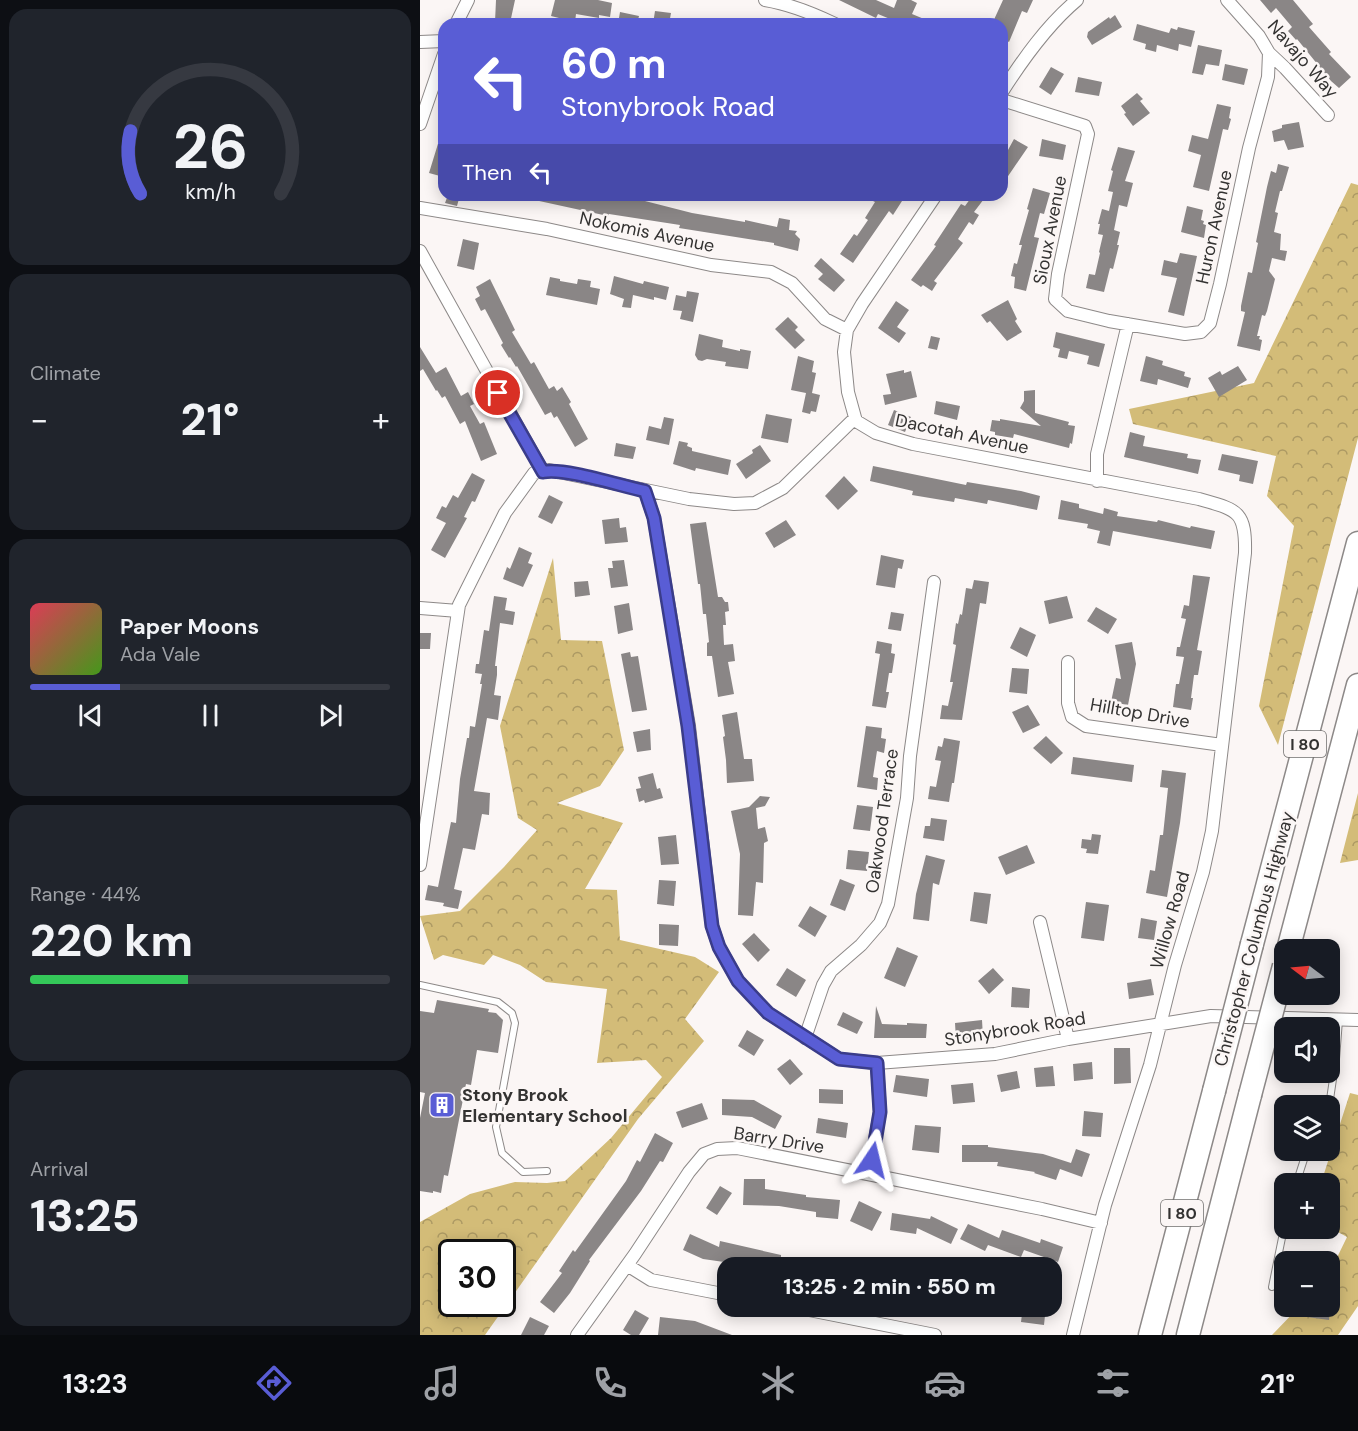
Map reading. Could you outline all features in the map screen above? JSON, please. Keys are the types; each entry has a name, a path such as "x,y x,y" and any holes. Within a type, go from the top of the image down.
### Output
{"highway":[{"name":"Christopher Columbus Highway","path":"1150,1335 1358,543"},
{"name":"Christopher Columbus Highway","path":"1291,939 1358,685"},
{"name":"Christopher Columbus Highway","path":"1188,1335 1274,1004"}],"street":[{"path":"459,18 468,0"},
{"path":"765,0 784,3 822,18"},
{"path":"1008,83 1042,35 1061,13 1077,0"},
{"name":"Navajo Way","path":"1227,0 1259,36 1269,53 1328,115"},
{"path":"420,42 438,41"},
{"name":"Huron Avenue","path":"1128,324 1185,334 1202,332 1210,323 1221,284 1249,148 1268,77 1269,53"},
{"path":"420,124 438,72"},
{"name":"Sioux Avenue","path":"1008,102 1085,126 1088,134 1058,274 1055,299 1068,311 1128,324"},
{"path":"420,865 425,798 459,605 505,513 534,474 549,470 645,491 734,504 755,503 783,488 855,418 848,392 844,352 847,330 932,201"},
{"name":"Nokomis Avenue","path":"420,207 547,229 711,265 771,272 792,284 825,319 847,330"},
{"path":"420,250 543,472"},
{"path":"1097,481 1097,454 1128,324"},
{"name":"Dacotah Avenue","path":"855,418 876,434 913,444 1199,500 1232,509"},
{"name":"Stonybrook Road","path":"645,491 654,518 688,726 712,926 719,947 738,981 768,1013 839,1059 877,1063 995,1054 1068,1039 1211,1016 1274,1017"},
{"name":"Willow Road","path":"1073,1335 1101,1223 1131,1120 1150,1065 1210,841 1245,553 1245,531 1242,520 1232,509"},
{"name":"Oakwood Terrace","path":"805,1038 820,994 831,971 861,945 880,923 888,904 907,798 910,756 934,582"},
{"path":"420,608 458,611"},
{"name":"Hilltop Drive","path":"1068,663 1068,704 1072,717 1086,726 1222,745"},
{"path":"1040,921 1068,1039"},
{"name":"Stonybrook Road","path":"1340,1019 1358,1020"},
{"path":"869,1174 880,1112 877,1063"},
{"name":"Barry Drive","path":"577,1335 689,1172 704,1155 717,1149 737,1148 1101,1223"},
{"path":"627,1265 651,1280 717,1293"},
{"path":"844,1317 935,1335"}],"lane":[{"path":"420,985 498,1002 512,1012 515,1023 496,1127 502,1153 523,1172 547,1170"},
{"path":"1272,1287 1282,1239"}],"green space":[{"path":"1351,183 1358,185 1358,438 1278,745 1259,706 1294,526 1267,496 1276,456 1133,424 1129,409 1254,383"},
{"path":"553,558 561,640 602,641 624,750 600,786 557,803 623,823 585,889 617,890 620,940 695,957 719,972 685,1019 704,1041 638,1119 516,1291 516,1239 438,1239 438,1317 498,1317 485,1335 420,1335 420,1222 470,1194 515,1182 565,1181 611,1138 662,1077 646,1060 597,1063 607,989 546,982 520,965 493,955 484,965 443,955 434,960 420,916 460,911 504,867 537,830 518,818 500,726"},
{"path":"1358,793 1358,860 1340,863"},
{"path":"1350,1093 1358,1095 1358,1306 1338,1335 1272,1335 1289,1317 1340,1317 1340,1251 1347,1237 1340,1233 1340,1173 1324,1173 1328,1161 1340,1161 1340,1124"}],"building":[{"path":"496,0 515,0 511,18 495,18"},
{"path":"555,0 598,0 612,3 610,17 599,15 599,18 576,14 576,18 551,16"},
{"path":"839,0 876,0 894,8 897,0 911,0 917,3 912,14 922,18 888,18 878,14 876,18"},
{"path":"1003,0 1033,0 1027,13 1022,11 1009,42 1008,18 995,18"},
{"path":"1260,0 1293,0 1313,24 1309,27 1331,52 1329,54 1351,77 1339,88 1288,31 1292,27 1276,8 1271,13"},
{"path":"655,11 671,13 670,18 654,18"},
{"path":"620,12 639,16 638,18 619,18"},
{"path":"1115,15 1122,27 1092,45 1087,37 1088,32"},
{"path":"1137,24 1169,33 1171,28 1177,30 1178,27 1195,31 1191,47 1179,44 1178,51 1157,45 1156,52 1145,49 1146,44 1133,40"},
{"path":"1198,45 1222,50 1219,66 1206,64 1203,75 1192,73"},
{"path":"1225,64 1248,69 1244,85 1222,80"},
{"path":"1051,67 1064,74 1051,95 1039,87"},
{"path":"1078,77 1102,82 1099,96 1075,92"},
{"path":"1137,93 1143,99 1140,101 1150,113 1133,126 1121,106"},
{"path":"1217,104 1231,107 1229,118 1231,119 1228,130 1223,129 1209,191 1193,187 1201,155 1188,151 1192,135 1208,139"},
{"path":"1299,122 1304,147 1288,150 1284,140 1274,142 1272,131 1282,128 1282,125"},
{"path":"1014,139 1028,147 1008,176 1008,150"},
{"path":"1042,139 1066,145 1063,160 1039,156"},
{"path":"438,144 438,175 429,173"},
{"path":"1118,147 1135,151 1125,181 1133,183 1127,207 1119,205 1114,230 1120,232 1117,245 1119,245 1104,292 1086,288 1089,274 1095,275 1100,253 1103,235 1098,234 1100,224 1098,224 1102,209 1109,211 1113,192 1108,191"},
{"path":"1278,164 1289,167 1275,212 1278,213 1274,232 1281,234 1280,250 1287,251 1285,261 1272,258 1269,271 1275,279 1267,311 1265,316 1262,315 1257,336 1260,336 1259,339 1262,340 1260,351 1237,346 1245,312 1241,311 1241,306 1248,272 1252,273 1267,187 1271,171 1276,173"},
{"path":"1033,188 1050,193 1044,214 1040,213 1034,237 1039,238 1026,291 1014,288 1015,277 1011,276 1022,245 1019,245"},
{"path":"446,201 458,201 457,206 445,203"},
{"path":"539,201 645,201 692,213 777,227 779,218 790,220 789,230 797,231 795,234 800,239 798,251 774,245 774,243 679,228 680,225 609,214 608,216"},
{"path":"873,201 902,201 893,215 889,211 853,263 840,254 854,234 857,236 868,220 865,218 875,202"},
{"path":"969,201 982,201 974,212 979,215 973,225 969,222 958,239 963,243 934,281 937,283 932,291 923,285 921,287 911,280 936,246 934,245 961,204 965,206"},
{"path":"1187,206 1203,210 1201,220 1206,225 1204,238 1181,232"},
{"path":"463,239 479,243 474,270 457,266"},
{"path":"1180,253 1197,256 1184,316 1168,312 1177,278 1161,275 1164,260 1177,263"},
{"path":"821,258 845,280 834,292 818,279 823,274 814,266"},
{"path":"614,276 643,284 644,281 669,287 666,300 633,295 631,308 622,307 624,299 610,294"},
{"path":"550,277 577,284 578,279 591,281 590,287 600,289 597,305 546,295"},
{"path":"490,279 515,330 512,332 531,364 534,362 549,389 554,386 557,391 562,387 571,402 569,404 588,439 575,447 557,416 554,418 551,412 545,415 517,366 501,345 503,343 485,309 481,311 475,299 480,296 476,287"},
{"path":"687,291 699,293 693,322 680,319 682,311 673,310 676,295 686,297"},
{"path":"1008,300 1017,319 1015,321 1022,332 1007,341 990,321 987,323 981,315"},
{"path":"896,301 909,310 897,327 906,333 899,343 878,328"},
{"path":"788,317 798,327 795,330 805,340 795,349 775,329"},
{"path":"1056,332 1105,344 1099,367 1087,364 1089,356 1069,351 1067,359 1058,357 1060,349 1053,347"},
{"path":"699,334 723,340 722,347 751,351 748,369 725,366 726,362 698,360 695,355"},
{"path":"931,336 940,338 937,350 928,348"},
{"path":"420,347 436,373 446,367 461,396 468,392 474,404 470,406 480,424 484,422 497,454 481,461 465,421 460,424 445,396 442,398 436,391 423,369 420,371"},
{"path":"798,356 814,361 812,372 816,373 812,393 820,395 816,412 811,411 810,414 802,412 806,393 791,390"},
{"path":"1146,356 1163,361 1162,365 1185,372 1184,376 1191,378 1188,388 1158,379 1157,385 1140,381"},
{"path":"1238,366 1247,380 1219,397 1208,378 1220,371 1222,375"},
{"path":"904,370 904,373 911,371 917,397 885,405 883,395 891,394 886,374"},
{"path":"1035,390 1035,413 1069,422 1068,425 1075,426 1072,444 1070,443 1069,448 1014,434 1013,438 995,435 995,432 990,431 992,420 1000,421 1000,419 1041,426 1020,408 1024,401 1024,391"},
{"path":"936,401 960,406 957,420 934,414"},
{"path":"894,410 911,417 905,432 888,425"},
{"path":"766,414 792,419 788,443 761,438"},
{"path":"664,417 674,419 669,445 646,440 649,426 661,429"},
{"path":"1130,432 1145,436 1143,446 1188,454 1187,458 1201,460 1198,474 1124,457"},
{"path":"679,441 688,443 687,446 692,448 692,451 731,460 728,475 696,468 695,471 673,464"},
{"path":"616,443 636,447 633,459 614,456"},
{"path":"760,445 771,461 746,479 736,464 753,453 752,450"},
{"path":"1222,454 1258,461 1253,484 1239,481 1240,475 1218,470"},
{"path":"873,466 966,485 967,482 1040,496 1037,510 988,500 987,504 955,498 954,502 912,495 913,491 870,481"},
{"path":"472,473 485,480 475,502 472,501 464,517 467,518 445,558 431,550 446,523 436,518 442,506 446,508 453,495 458,498"},
{"path":"844,476 858,491 838,510 825,496"},
{"path":"549,495 563,502 552,524 538,517"},
{"path":"1061,500 1079,504 1079,508 1103,514 1104,508 1118,512 1117,516 1157,522 1158,520 1215,531 1211,549 1113,531 1110,546 1097,543 1100,531 1087,528 1088,524 1058,519"},
{"path":"619,518 620,528 626,527 628,542 605,544 602,520"},
{"path":"786,520 796,535 774,548 765,533"},
{"path":"706,522 718,597 728,602 729,611 725,612 726,625 723,625 724,645 733,644 735,661 728,662 734,694 718,697 712,656 707,656 707,643 709,642 706,614 703,614 690,524"},
{"path":"519,547 532,553 528,563 533,565 523,587 503,579"},
{"path":"881,555 904,560 902,569 898,568 895,588 876,585"},
{"path":"624,560 628,586 611,588 608,568 613,568 612,561"},
{"path":"1193,575 1210,577 1197,650 1202,651 1198,675 1194,675 1191,710 1173,707 1176,684 1179,684 1184,657 1176,656 1186,619 1181,618 1184,605 1189,606"},
{"path":"974,580 989,582 986,604 980,603 962,720 940,719 942,705 948,706 953,682 950,682 956,645 953,644 956,623 958,624 960,614 962,615 966,588 972,589"},
{"path":"588,581 590,595 575,597 574,582"},
{"path":"494,596 507,598 505,610 515,612 513,625 500,623 494,695 501,696 498,720 487,718 474,791 490,793 489,815 482,814 475,850 463,848 454,889 462,891 458,909 443,906 444,903 425,900 428,885 438,887 451,822 456,823 467,738 469,738 470,726 475,727 482,684 480,684 482,674 475,673 476,664 479,664 484,630 489,631"},
{"path":"1067,596 1073,618 1049,624 1044,601"},
{"path":"629,603 633,630 618,634 614,606"},
{"path":"1096,607 1117,619 1108,634 1087,621"},
{"path":"891,612 904,614 901,631 888,629"},
{"path":"1020,627 1036,635 1027,657 1010,648"},
{"path":"420,633 431,633 430,649 420,649"},
{"path":"877,641 892,644 891,653 895,654 892,673 889,673 886,708 872,706 880,654 875,653"},
{"path":"1132,642 1136,664 1128,705 1111,702 1116,678 1121,679 1115,645"},
{"path":"630,652 631,657 638,656 647,710 632,712 621,654"},
{"path":"1012,668 1029,669 1027,694 1009,692"},
{"path":"1028,705 1040,725 1023,733 1012,712"},
{"path":"737,712 744,759 752,759 754,781 727,783 722,715"},
{"path":"866,726 882,728 881,738 886,739 884,753 877,751 873,777 878,778 877,790 857,787"},
{"path":"650,729 651,750 637,752 633,732"},
{"path":"1046,736 1063,753 1051,764 1033,748"},
{"path":"944,738 960,741 949,802 928,799 930,786 936,787 941,761 935,760 938,746 942,747"},
{"path":"1073,757 1134,765 1132,782 1071,774"},
{"path":"1162,770 1186,773 1167,897 1146,893 1150,870 1155,871 1160,835 1163,835 1168,788 1160,787"},
{"path":"653,773 657,789 660,788 663,798 645,803 644,800 639,802 636,789 641,788 638,777"},
{"path":"760,796 770,797 765,806 756,808 758,829 765,827 768,841 764,843 763,883 756,882 753,916 738,915 740,854 731,811 749,807"},
{"path":"857,805 873,807 870,831 853,829"},
{"path":"931,818 947,820 944,841 923,838 925,826 930,826"},
{"path":"1092,834 1101,835 1098,854 1086,853 1087,849 1081,848 1082,839 1091,840"},
{"path":"676,835 679,864 661,865 658,837"},
{"path":"1027,845 1035,863 1006,875 998,857"},
{"path":"848,850 869,852 867,871 846,869"},
{"path":"926,855 945,860 939,885 933,883 929,921 913,919 916,894"},
{"path":"840,879 855,885 845,911 830,905"},
{"path":"659,880 676,881 674,906 657,904"},
{"path":"974,892 991,894 987,924 970,921"},
{"path":"1086,902 1109,905 1104,941 1081,938"},
{"path":"810,906 827,916 815,937 798,926"},
{"path":"1141,918 1157,921 1154,940 1138,938"},
{"path":"659,924 679,925 678,946 659,945"},
{"path":"754,933 770,950 758,962 742,944"},
{"path":"897,947 918,956 905,987 884,978"},
{"path":"787,968 806,980 796,997 776,985"},
{"path":"993,968 1004,980 989,994 978,981"},
{"path":"1151,979 1154,995 1129,999 1127,983"},
{"path":"1012,987 1030,989 1029,1008 1011,1007"},
{"name":"Stony Brook Elementary School","path":"437,1000 489,1009 488,1012 496,1013 503,1020 498,1053 477,1050 471,1085 466,1084 448,1176 444,1175 441,1193 433,1191 433,1193 420,1191 420,1118 425,1093 420,1092 420,1011 434,1013"},
{"path":"876,1006 882,1024 927,1024 926,1038 874,1038"},
{"path":"843,1012 863,1022 857,1034 837,1025"},
{"path":"982,1020 983,1037 956,1040 955,1023"},
{"path":"747,1030 764,1040 754,1056 738,1046"},
{"path":"1114,1048 1130,1048 1131,1083 1114,1084"},
{"path":"790,1059 803,1074 790,1085 777,1069"},
{"path":"1092,1062 1093,1079 1074,1081 1073,1064"},
{"path":"1053,1066 1055,1086 1036,1087 1034,1068"},
{"path":"1017,1071 1020,1088 1001,1092 997,1075"},
{"path":"896,1075 929,1079 927,1097 893,1092"},
{"path":"973,1083 975,1102 953,1104 951,1085"},
{"path":"819,1089 843,1090 843,1104 819,1103"},
{"path":"722,1099 754,1100 782,1116 775,1129 752,1117 722,1115"},
{"path":"702,1103 708,1119 682,1128 676,1112"},
{"path":"1084,1111 1103,1113 1101,1137 1082,1136"},
{"path":"818,1118 848,1123 846,1138 816,1133"},
{"path":"915,1125 941,1127 939,1153 912,1150"},
{"path":"655,1133 673,1143 663,1162 660,1161 554,1313 540,1302 562,1273 559,1271 573,1250 575,1252 626,1181 637,1160 640,1162"},
{"path":"962,1145 988,1145 988,1147 1043,1154 1071,1163 1076,1149 1090,1154 1082,1177 1060,1169 1056,1180 1035,1172 997,1166 998,1162 962,1162"},
{"path":"744,1179 765,1179 765,1189 806,1195 806,1197 840,1200 838,1219 816,1217 816,1212 779,1206 743,1205"},
{"path":"720,1186 732,1193 717,1215 706,1208"},
{"path":"859,1201 882,1212 872,1231 850,1221"},
{"path":"892,1213 930,1219 931,1216 958,1229 951,1244 917,1228 916,1234 890,1230"},
{"path":"968,1224 999,1238 1002,1230 1040,1243 1041,1239 1063,1247 1060,1257 1044,1257 1024,1250 1021,1257 988,1245 985,1251 960,1239"},
{"path":"690,1234 719,1247 720,1241 781,1255 781,1257 717,1257 717,1261 703,1259 683,1250"},
{"path":"635,1310 649,1318 639,1335 631,1335 623,1330"},
{"path":"530,1317 549,1326 544,1335 521,1335"},
{"path":"660,1317 695,1321 732,1335 658,1335"},
{"path":"1022,1317 1045,1317 1044,1325 1021,1322"},
{"path":"1307,1317 1329,1317 1329,1320"}],"place":[{"name":"Stony Brook Elementary School","path":"442,1105"}],"route":[{"path":"498,393 543,472 549,470 573,474 645,491 654,518 688,726 708,906 719,947 738,981 768,1013 839,1059 877,1063 880,1112 872,1160"}]}
